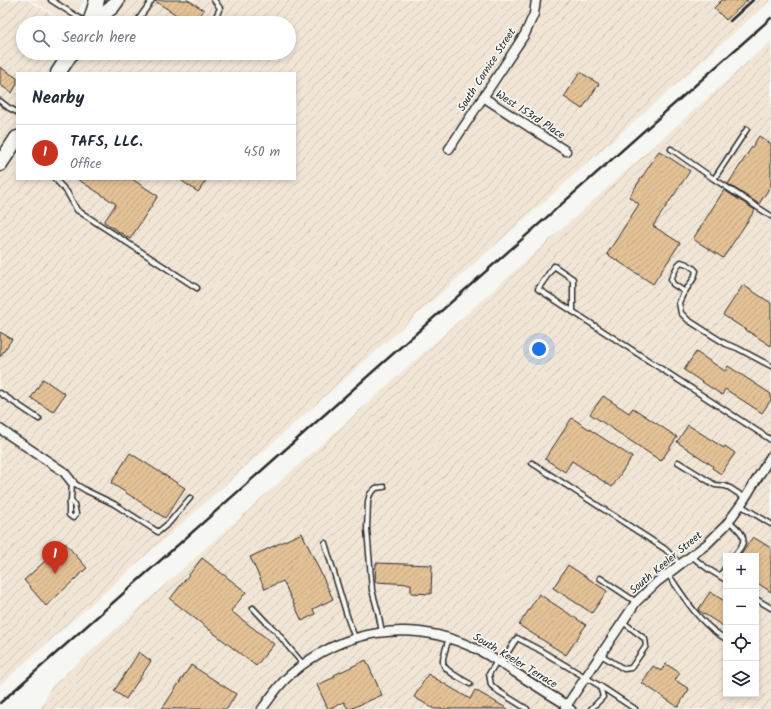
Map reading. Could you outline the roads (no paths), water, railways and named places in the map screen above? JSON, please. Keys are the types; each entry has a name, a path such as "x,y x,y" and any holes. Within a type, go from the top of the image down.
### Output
{"highway":[{"path":"93,16 97,0"},
{"path":"100,16 112,7 117,0"},
{"path":"59,72 66,60"},
{"path":"0,164 16,144"}],"street":[{"name":"South Cornice Street","path":"449,149 525,34 534,14 536,0"},
{"name":"West 153rd Place","path":"483,97 566,151"},
{"path":"0,429 64,472 72,482"},
{"name":"South Keeler Street","path":"568,708 636,602 657,582 707,544 729,521 743,502 771,456"},
{"name":"South Keeler Terrace","path":"262,709 290,674 310,659 330,648 368,634 410,631 432,633 474,648 499,662 568,708"}],"lane":[{"path":"51,0 76,16"},
{"path":"141,16 152,0"},
{"path":"214,0 220,8 216,16"},
{"path":"0,101 16,112"},
{"path":"714,179 747,129"},
{"path":"671,149 771,216"},
{"path":"56,180 67,192 77,210 197,288"},
{"path":"685,292 673,284 671,279 681,262 687,264 696,271 694,278 679,303 681,313 688,320 712,336 771,366"},
{"path":"574,312 573,279 554,266 538,289 771,440"},
{"path":"0,393 39,419"},
{"path":"678,462 715,485 730,488 743,502 771,524"},
{"path":"532,463 666,549 680,564"},
{"path":"71,500 72,482 114,504 158,532 169,523 190,498"},
{"path":"382,632 372,590 366,529 370,494 376,488 384,487"},
{"path":"729,521 740,531 742,536 743,542 736,553"},
{"path":"325,544 355,638"},
{"path":"691,556 723,578"},
{"path":"720,576 723,572"},
{"path":"668,574 693,610 705,624 723,637"},
{"path":"600,578 636,602"},
{"path":"759,600 771,608"},
{"path":"253,608 277,632 303,664"},
{"path":"601,655 624,669 631,668 646,646 645,639 623,622"},
{"path":"449,638 443,661 444,666 449,671 470,684"},
{"path":"527,709 491,686 489,674 517,638 600,686 635,709"},
{"path":"591,709 603,698 600,686"}],"railway":[{"path":"730,21 753,0"},
{"path":"0,703 771,18"}],"place":[{"name":"TAFS, LLC.","path":"55,574"}]}
